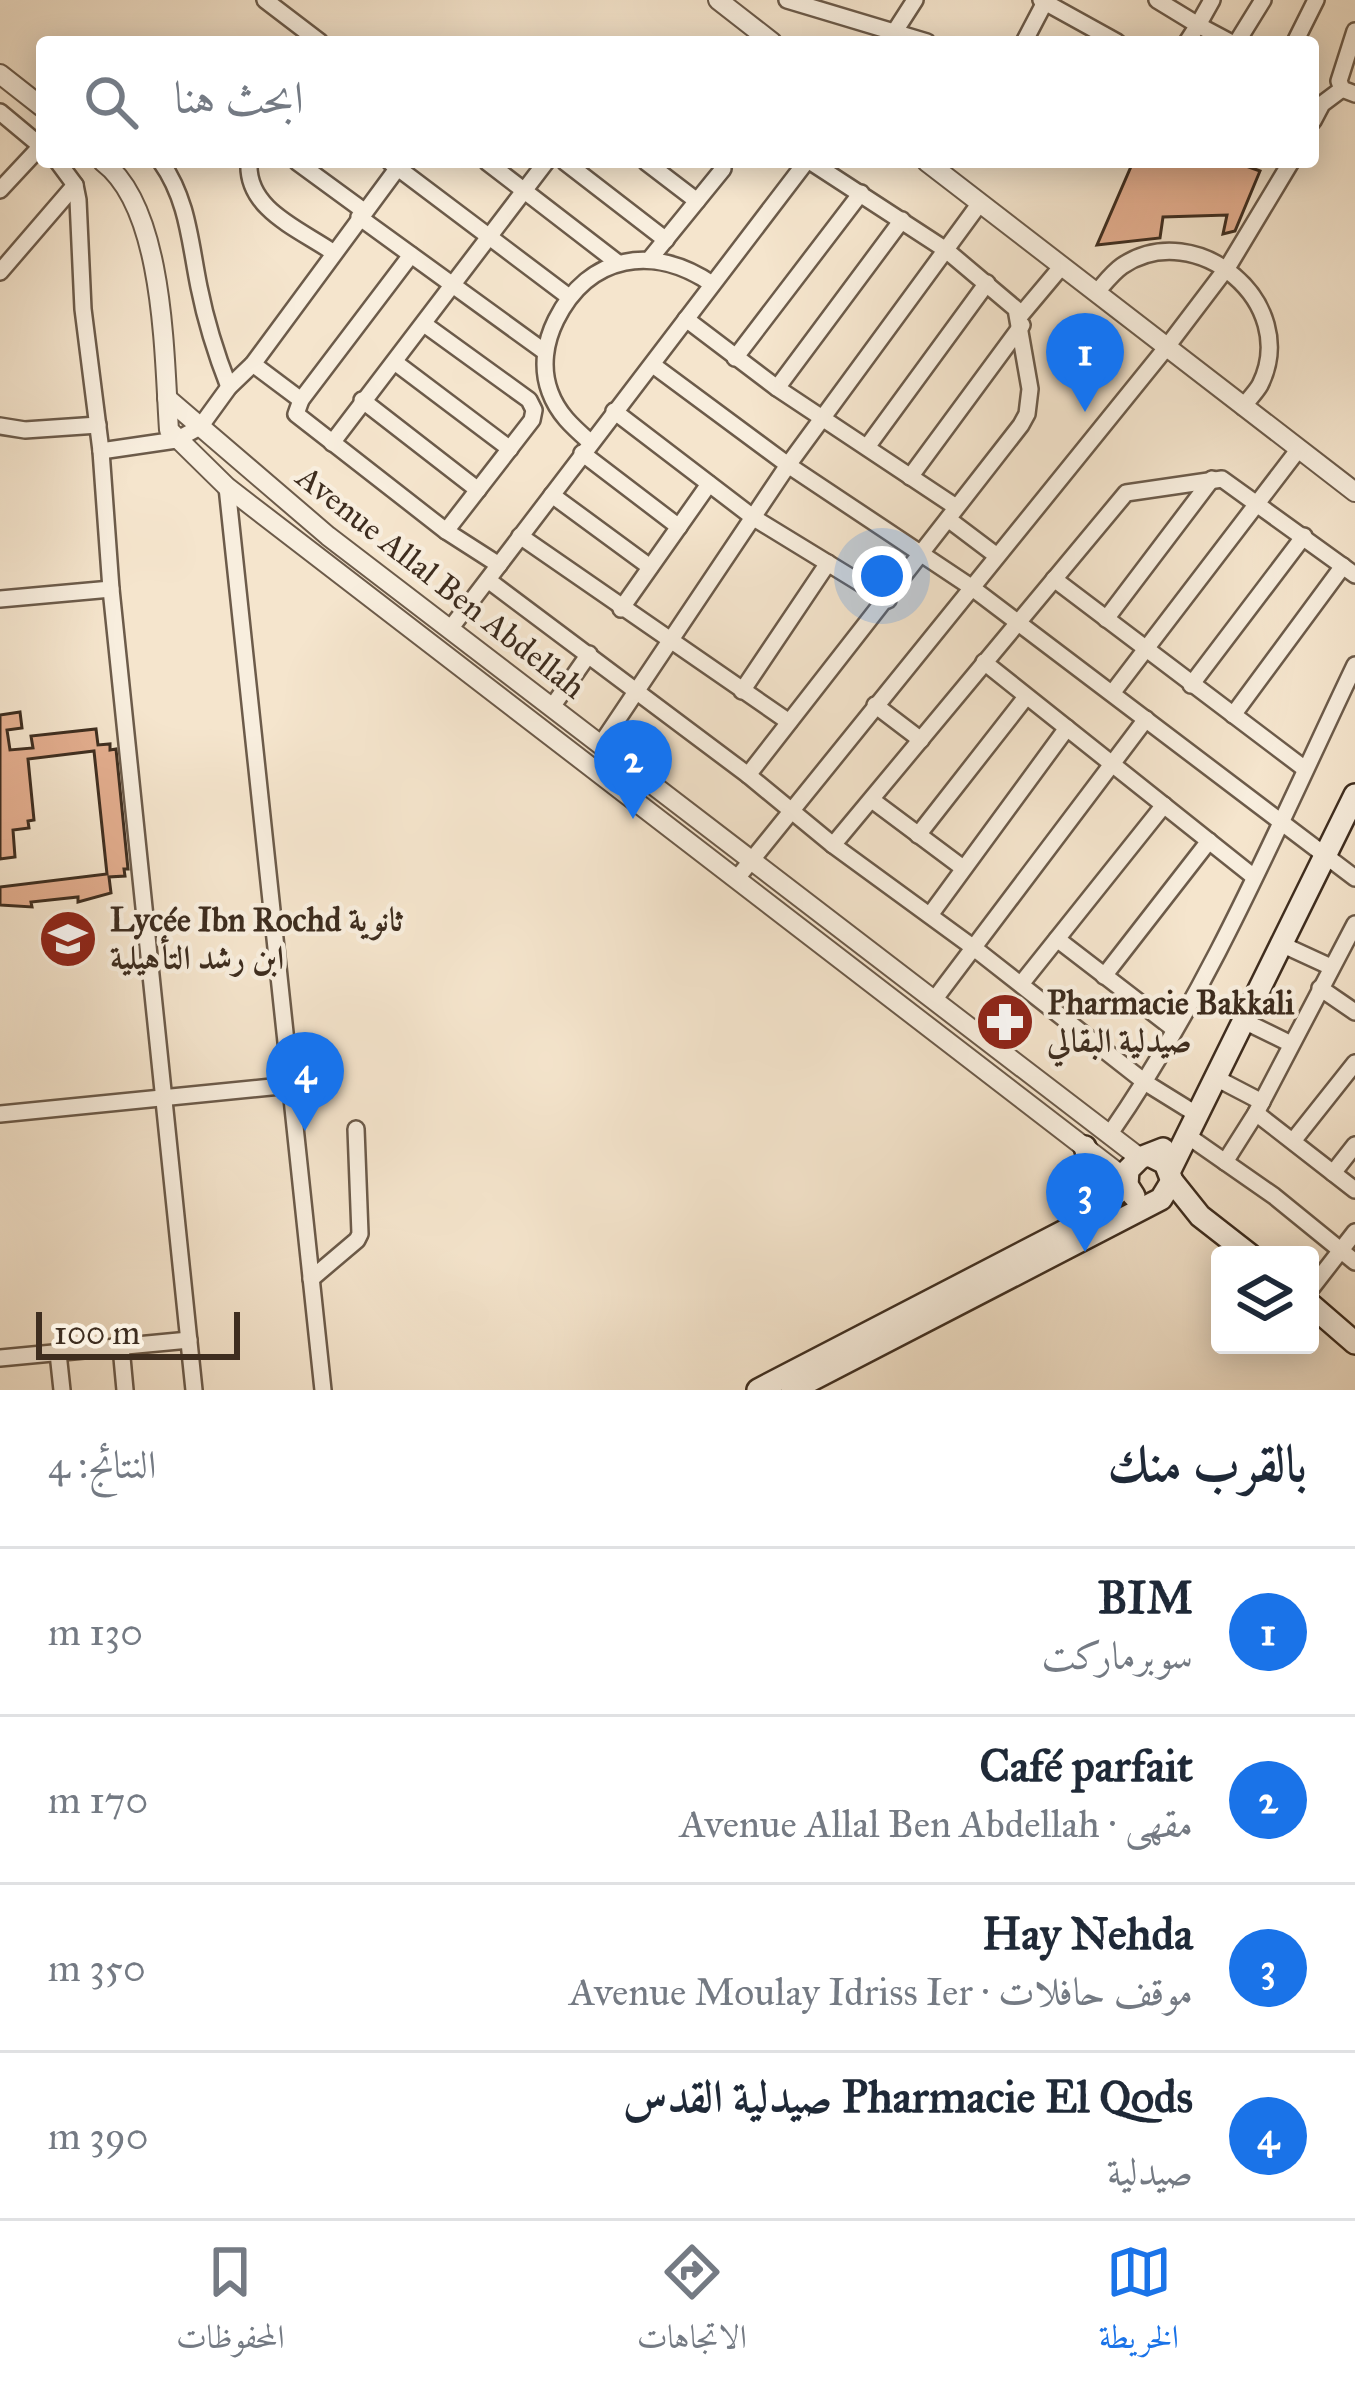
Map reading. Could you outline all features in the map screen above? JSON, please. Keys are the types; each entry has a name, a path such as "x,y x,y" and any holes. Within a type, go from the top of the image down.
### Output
{"main road":[{"path":"1126,1182 1138,1200 1188,1128 1355,795"},
{"path":"1078,1224 1096,1186 1085,1147"},
{"path":"758,1390 1078,1224 1126,1182 1132,1163 1238,1246"},
{"path":"792,1390 1157,1178"},
{"path":"1319,1312 1355,1343"}],"street":[{"path":"266,0 312,36"},
{"path":"718,0 764,36"},
{"path":"787,0 840,6 892,36 915,0"},
{"path":"1157,0 1221,36"},
{"path":"1191,36 1212,0"},
{"path":"1238,36 1263,0"},
{"path":"1298,36 1316,0"},
{"path":"1028,36 1053,3 1087,34"},
{"path":"1319,101 1349,92 1339,76 1355,32"},
{"path":"0,74 36,102"},
{"path":"0,112 36,142"},
{"path":"0,190 36,151"},
{"path":"62,168 75,185 82,309 101,451 111,589 194,1390"},
{"path":"108,168 131,198 154,257 169,430 176,440"},
{"path":"165,168 189,224 210,338 229,387"},
{"path":"250,168 252,190 264,206 334,253"},
{"path":"304,168 411,255 545,352"},
{"path":"101,451 176,440 200,428 229,387 253,364 393,168"},
{"path":"401,168 569,298"},
{"path":"494,168 618,263"},
{"path":"332,443 540,168"},
{"path":"573,168 666,240"},
{"path":"654,168 697,201"},
{"path":"450,629 803,168"},
{"path":"748,776 1027,414 1030,389 1021,320 987,283 902,220 818,168"},
{"path":"935,168 1355,492"},
{"path":"738,878 789,809 1166,348 1227,268 1281,168"},
{"path":"649,260 723,169"},
{"path":"0,272 75,185"},
{"path":"735,358 861,193"},
{"path":"601,744 788,465 980,203"},
{"path":"777,388 902,220"},
{"path":"411,255 295,408 298,418 446,531 499,565"},
{"path":"1096,292 1120,267 1144,255 1203,255 1227,268 1246,286 1264,316 1267,352 1261,384 1243,407"},
{"path":"679,527 586,448 557,408 546,378 545,352 569,298 600,271 618,263 649,260 690,269 712,284"},
{"path":"910,477 1062,266"},
{"path":"868,448 987,283"},
{"path":"686,319 777,388 910,477 997,556"},
{"path":"424,324 533,405 532,420 446,531"},
{"path":"253,364 301,400"},
{"path":"396,364 509,449"},
{"path":"652,365 788,465 971,587 1355,878"},
{"name":"Avenue Allal Ben Abdellah","path":"167,398 328,536 1109,1135 1157,1178"},
{"path":"362,400 478,490"},
{"path":"614,411 754,518 888,600"},
{"path":"0,426 34,430 98,425"},
{"name":"Avenue Allal Ben Abdellah","path":"176,440 227,487 1126,1182"},
{"path":"1113,692 1298,451"},
{"path":"1106,620 1212,479"},
{"path":"833,845 1126,493 1212,479 1227,481 1349,571 1233,715"},
{"path":"621,608 709,484"},
{"path":"227,487 323,1390"},
{"path":"552,495 650,567"},
{"path":"520,536 789,722"},
{"path":"1191,685 1304,536"},
{"path":"742,692 828,563"},
{"path":"1054,579 1305,769"},
{"path":"488,580 1021,984 1146,1083 1225,1162 1355,1262"},
{"path":"0,599 111,589"},
{"path":"552,707 589,654"},
{"path":"984,662 1254,877"},
{"path":"1109,1135 1146,1083 1283,823 1355,665"},
{"path":"918,835 1026,697"},
{"path":"875,705 921,740"},
{"path":"934,1000 1146,719"},
{"path":"930,915 1067,728"},
{"path":"872,800 963,868"},
{"path":"1021,984 1164,805"},
{"path":"1104,976 1209,842"},
{"path":"1225,1162 1259,1107 1330,967 1349,949 1355,924"},
{"path":"1057,939 1174,1029"},
{"path":"1281,944 1330,967"},
{"path":"1320,988 1355,1012"},
{"path":"1242,1020 1291,1044"},
{"path":"1293,1142 1355,1063"},
{"path":"1214,1077 1259,1107 1293,1142 1355,1190"},
{"path":"0,1114 291,1084"},
{"path":"311,1279 359,1234 356,1129"},
{"path":"1334,1173 1355,1145"},
{"path":"1319,1278 1355,1232"},
{"path":"0,1358 189,1340"},
{"path":"121,1347 125,1390"},
{"path":"58,1353 62,1390"}],"building":[{"path":"1130,168 1260,171 1235,231 1223,234 1227,215 1163,217 1160,238 1097,245"},
{"path":"20,712 22,728 7,730 10,750 33,748 31,736 96,729 98,745 116,749 128,869 124,869 125,876 109,877 111,893 78,902 78,897 31,902 32,907 0,905 0,887 107,874 94,751 28,759 34,820 28,821 29,828 13,830 15,857 0,859 0,715"}],"place":[{"name":"BIM","path":"1085,412"},
{"name":"Café parfait","path":"633,819"},
{"name":"Lycée Ibn Rochd ثانوية ابن رشد التأهيلية","path":"68,939"},
{"name":"Pharmacie Bakkali صيدلية البقالي","path":"1005,1022"},
{"name":"Pharmacie El Qods صيدلية القدس","path":"305,1131"},
{"name":"Hay Nehda","path":"1085,1252"}]}
